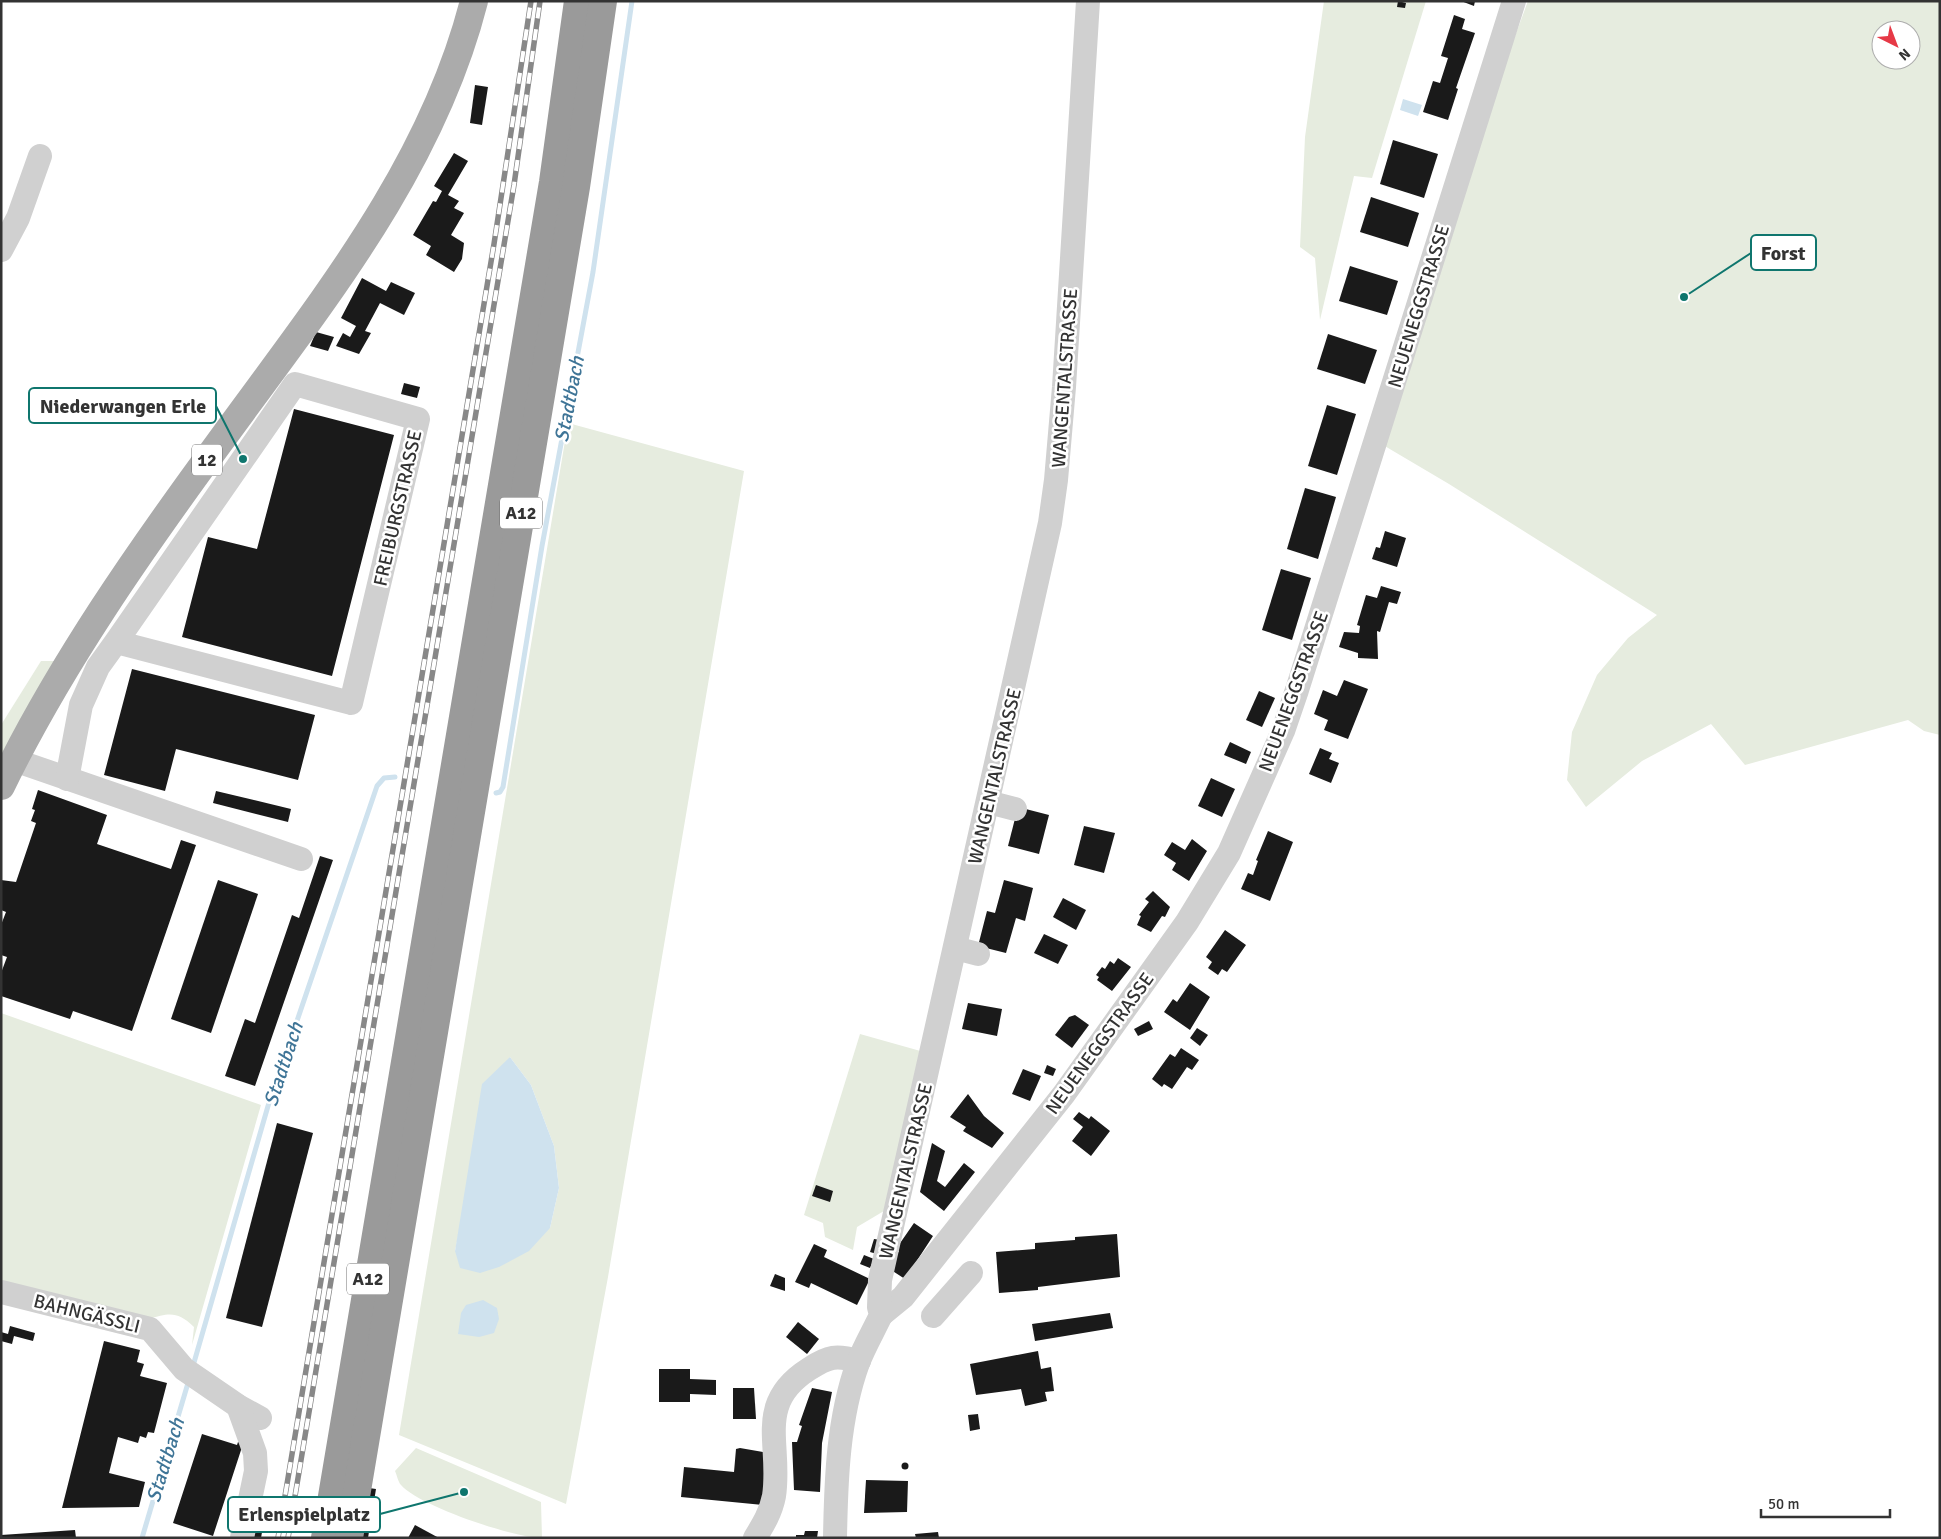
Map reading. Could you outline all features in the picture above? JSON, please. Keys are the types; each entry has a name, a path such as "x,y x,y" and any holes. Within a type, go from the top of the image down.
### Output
{"highway":[{"name":"A12","path":"325,1538 551,192 578,1"},
{"name":"A12","path":"349,1538 574,197 603,1"}],"main road":[{"name":"12","path":"1,786 58,682 127,574 218,444 320,307 381,215 440,100 474,1"}],"street":[{"name":"WANGENTALSTRASSE","path":"835,1538 842,1429 859,1361 881,1314 879,1307 880,1280 1041,566 1056,480 1088,1"},
{"name":"NEUENEGGSTRASSE","path":"881,1314 903,1297 1064,1094 1187,922 1228,853 1283,731 1297,690 1514,1"},
{"path":"1,250 18,218 40,156"},
{"name":"FREIBURGSTRASSE","path":"67,779 81,705 98,667 295,384 418,419 351,703 116,642"},
{"path":"14,760 302,859"},
{"path":"988,802 1015,809"},
{"path":"955,948 978,954"},
{"path":"933,1316 971,1273"},
{"name":"BAHNGÄSSLI","path":"1,1292 150,1329 184,1369 238,1406 260,1418"},
{"path":"755,1538 768,1516 774,1496 774,1420 776,1404 782,1392 795,1377 832,1357 859,1361"},
{"path":"238,1406 255,1453 256,1471 242,1538"}],"shaded area":[{"path":"1324,1 1426,1 1372,178 1354,176 1320,320 1315,258 1300,247 1305,137"},
{"path":"1528,1 1940,1 1940,735 1924,731 1908,720 1745,765 1711,724 1642,761 1586,807 1567,780 1572,732 1597,675 1628,638 1657,615 1449,484 1383,445 1473,149"},
{"path":"568,423 744,471 608,1277 566,1504 399,1435","holes":["510,1057 531,1085 554,1146 559,1188 550,1228 455,1251 463,1211"]},
{"path":"41,661 58,661 1,755 1,725"},
{"path":"1,1013 261,1105 192,1345 194,1327 178,1316 162,1315 148,1319 1,1284"},
{"path":"860,1034 924,1052 889,1208 857,1227 853,1250 825,1237 823,1223 804,1215"},
{"path":"416,1448 541,1502 542,1538 529,1537 490,1527 446,1511 411,1493 400,1484 395,1471"}],"water":[{"path":"1403,99 1422,105 1418,116 1400,110"},
{"path":"510,1057 531,1085 554,1146 559,1188 550,1228 529,1251 499,1267 480,1273 460,1268 455,1251 482,1084"},
{"path":"483,1300 497,1308 499,1319 494,1333 479,1337 458,1334 461,1313 466,1305"}],"building":[{"path":"1398,1 1406,3 1405,8 1397,7"},
{"path":"1461,1 1475,1 1474,6"},
{"path":"1454,15 1465,19 1462,29 1475,33 1456,88 1458,89 1448,120 1423,112 1433,81 1440,83 1448,58 1441,56"},
{"path":"475,85 488,87 482,125 470,123"},
{"path":"1393,140 1438,154 1424,198 1380,184"},
{"path":"454,153 468,161 448,195 459,201 454,208 464,213 451,235 464,243 462,259 454,272 426,255 431,246 413,235 433,201 436,202 442,191 434,186"},
{"path":"1371,197 1419,213 1408,247 1360,232"},
{"path":"1350,266 1398,281 1387,315 1339,301"},
{"path":"362,278 386,291 391,282 415,293 404,315 380,303 365,331 371,333 359,354 336,346 343,333 350,337 356,326 341,318"},
{"path":"316,332 334,337 328,351 310,346"},
{"path":"1328,334 1377,350 1365,384 1317,369"},
{"path":"404,383 420,387 417,398 401,394"},
{"path":"1327,405 1356,414 1337,475 1308,466"},
{"path":"294,409 394,435 332,676 182,637 208,537 257,549"},
{"path":"1305,488 1336,497 1318,559 1287,549"},
{"path":"1385,531 1406,538 1397,567 1372,559 1376,547 1380,548"},
{"path":"1281,569 1311,578 1292,640 1262,630"},
{"path":"1381,586 1401,592 1397,604 1389,602 1380,632 1377,631 1378,659 1358,658 1358,653 1339,647 1344,632 1359,633 1360,626 1357,625 1366,595 1377,598"},
{"path":"132,669 315,715 298,780 176,749 165,791 104,775"},
{"path":"1344,680 1368,689 1348,739 1324,730 1328,720 1314,714 1323,690 1337,696"},
{"path":"1259,691 1275,698 1262,727 1246,720"},
{"path":"1230,742 1251,752 1246,764 1224,755"},
{"path":"1320,748 1332,753 1329,759 1339,763 1331,783 1309,774"},
{"path":"1211,778 1235,789 1222,817 1198,806"},
{"path":"38,790 107,815 97,844 171,869 181,840 196,845 132,1031 73,1011 70,1019 1,996 1,973 7,957 1,955 1,925 6,912 1,910 1,880 16,882 36,823 31,821 35,810 32,809"},
{"path":"216,791 291,809 288,822 213,803"},
{"path":"1018,807 1049,815 1039,854 1008,846"},
{"path":"1084,826 1115,833 1104,873 1074,865"},
{"path":"1268,831 1293,842 1270,901 1241,889 1248,873 1253,875 1258,861 1256,860"},
{"path":"1192,839 1207,851 1189,881 1172,870 1176,863 1164,855 1172,842 1185,850"},
{"path":"320,856 333,860 255,1086 225,1076 245,1019 255,1023 292,915 299,918"},
{"path":"218,880 258,894 211,1033 171,1019"},
{"path":"1004,880 1033,888 1025,921 1016,918 1006,953 978,946 987,911 995,913"},
{"path":"1153,891 1170,907 1165,917 1162,916 1151,932 1137,925 1141,916 1139,915 1149,902 1145,899"},
{"path":"1063,898 1086,910 1076,930 1053,917"},
{"path":"1225,930 1246,945 1227,972 1222,969 1218,975 1208,968 1212,962 1206,957"},
{"path":"1044,934 1068,945 1058,964 1034,953"},
{"path":"1118,958 1131,967 1112,991 1097,980 1099,977 1096,975 1102,967 1105,969 1110,961 1114,964"},
{"path":"1190,983 1210,997 1190,1030 1164,1012 1173,999 1177,1002"},
{"path":"968,1003 1002,1009 997,1036 962,1029"},
{"path":"1075,1015 1089,1025 1072,1048 1055,1035 1069,1017"},
{"path":"1149,1021 1153,1029 1138,1036 1134,1029"},
{"path":"1197,1028 1208,1035 1200,1046 1190,1038"},
{"path":"1181,1048 1199,1060 1192,1070 1187,1067 1172,1089 1164,1084 1162,1087 1152,1079 1170,1054 1175,1057"},
{"path":"1047,1065 1056,1069 1053,1076 1044,1073"},
{"path":"1023,1069 1041,1076 1030,1101 1012,1094"},
{"path":"968,1094 984,1116 1004,1133 992,1148 963,1131 966,1127 950,1117"},
{"path":"1079,1112 1089,1119 1091,1116 1110,1131 1091,1156 1072,1141 1083,1127 1073,1119"},
{"path":"277,1123 313,1133 262,1327 226,1318"},
{"path":"932,1143 945,1151 937,1181 945,1187 964,1163 975,1172 944,1211 920,1192"},
{"path":"816,1185 833,1191 830,1202 812,1196"},
{"path":"914,1223 933,1236 905,1279 888,1268 899,1251 896,1249"},
{"path":"1117,1234 1120,1277 1038,1287 1038,1290 999,1293 996,1252 1035,1249 1035,1243 1075,1240 1075,1237"},
{"path":"874,1239 881,1240 877,1254 870,1252"},
{"path":"814,1244 827,1250 824,1257 870,1279 857,1305 811,1283 809,1288 795,1282"},
{"path":"864,1255 874,1259 870,1268 860,1264"},
{"path":"775,1274 785,1278 785,1291 770,1286"},
{"path":"1110,1313 1113,1328 1035,1341 1032,1324"},
{"path":"798,1322 819,1339 807,1354 786,1337"},
{"path":"10,1326 35,1333 33,1341 14,1336 12,1344 1,1341 1,1332 8,1334"},
{"path":"104,1341 140,1350 137,1362 144,1364 140,1376 167,1383 154,1433 148,1432 146,1438 140,1436 138,1443 118,1437 109,1473 145,1482 139,1507 62,1508"},
{"path":"1038,1351 1041,1369 1051,1367 1054,1391 1045,1392 1047,1401 1025,1406 1021,1389 976,1395 970,1364"},
{"path":"659,1369 690,1369 690,1379 716,1380 716,1395 690,1394 690,1402 659,1402"},
{"path":"733,1388 754,1388 756,1419 733,1419"},
{"path":"812,1388 832,1392 822,1443 820,1492 794,1490 792,1442 797,1442 802,1426 799,1425"},
{"path":"978,1414 980,1429 970,1431 968,1415"},
{"path":"202,1434 237,1445 238,1442 243,1444 213,1536 173,1523"},
{"path":"736,1449 763,1452 766,1475 763,1505 681,1497 684,1467 734,1472"},
{"path":"905,1462 909,1466 905,1470 901,1466"},
{"path":"866,1480 908,1481 907,1512 864,1513"},
{"path":"362,1487 376,1489 368,1538 353,1538"},
{"path":"251,1518 264,1521 261,1538 248,1538"},
{"path":"415,1525 439,1538 408,1538"},
{"path":"75,1530 76,1538 1,1538 1,1535"},
{"path":"805,1531 818,1531 817,1538 796,1538 796,1535 804,1535"},
{"path":"938,1532 939,1538 916,1538 915,1534"}],"waterway":[{"name":"Stadtbach","path":"496,793 500,792 503,787 542,546 593,272 632,1"},
{"name":"Stadtbach","path":"193,1366 268,1106 377,786 384,778 395,777"},
{"name":"Stadtbach","path":"142,1538 188,1383"}],"railway":[{"path":"278,1538 494,244 531,1"},
{"path":"288,1538 514,185 540,1"}],"place":[{"name":"Forst","path":"1684,297"},
{"name":"Niederwangen Erle","path":"243,459"},
{"name":"Erlenspielplatz","path":"464,1492"}]}
